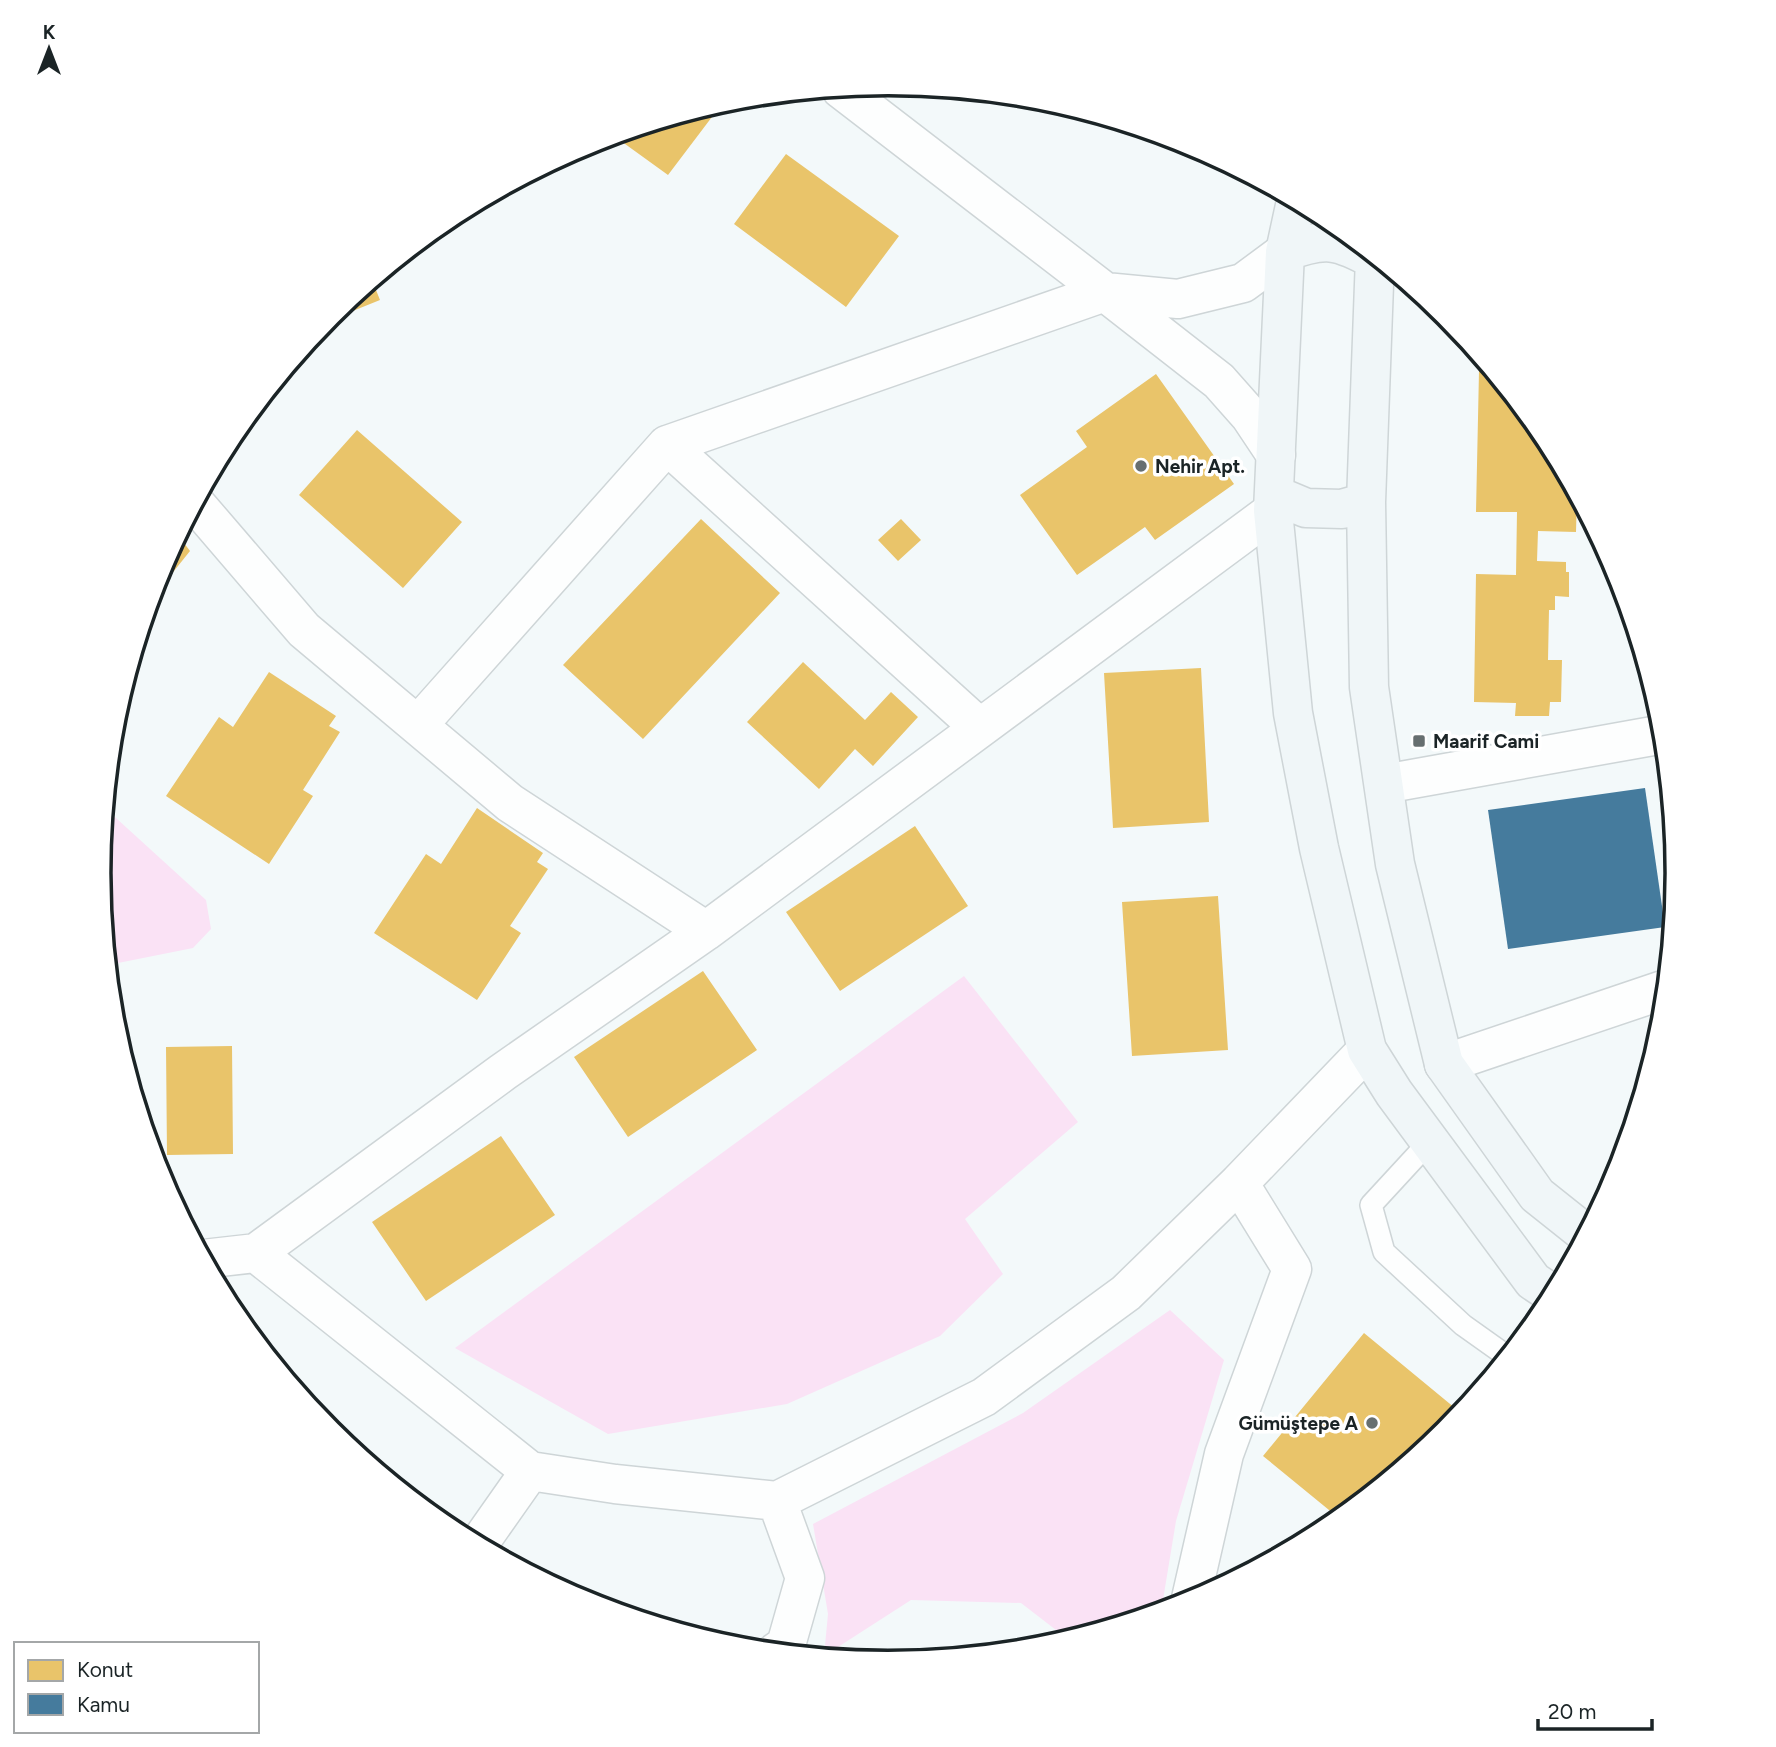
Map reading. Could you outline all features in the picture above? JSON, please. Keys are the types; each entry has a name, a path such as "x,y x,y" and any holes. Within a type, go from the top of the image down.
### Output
{"main road":[{"path":"1294,211 1284,252 1274,503 1293,713 1319,848 1367,1050 1394,1093 1533,1281 1544,1289"},
{"path":"1284,252 1312,242 1343,244"},
{"path":"1376,269 1366,502 1369,687 1395,864 1444,1064 1537,1195 1579,1228"},
{"path":"1274,503 1306,508 1342,509 1366,502"}],"street":[{"path":"852,97 1219,381 1250,416 1276,455"},
{"path":"418,725 667,445 1105,292 1178,299 1243,283 1284,252"},
{"path":"667,445 980,728"},
{"path":"213,1258 256,1253 503,1072 706,931 980,728 1274,503"},
{"path":"201,510 304,630 510,803 706,931"},
{"path":"1384,785 1653,736"},
{"path":"1444,1064 1656,992"},
{"path":"256,1253 530,1471 615,1485 776,1501 984,1397 1126,1293 1239,1183 1367,1050"},
{"path":"1193,1588 1224,1454 1292,1269 1239,1183"},
{"path":"483,1537 530,1471"},
{"path":"776,1501 805,1578 786,1644"}],"lane":[{"path":"1430,1141 1371,1205 1384,1252 1463,1325 1501,1352"}],"shaded area":[{"path":"113,815 206,900 211,929 193,948 116,963 112,924"},
{"path":"964,976 1078,1122 965,1219 1003,1274 940,1336 787,1404 608,1434 455,1348"},
{"path":"1170,1310 1224,1360 1176,1521 1163,1600 1058,1632 1021,1603 911,1600 835,1649 825,1648 828,1614 813,1524 1023,1413"}],"building: Konut":[{"path":"712,117 668,175 623,143"},
{"path":"786,154 899,236 846,307 734,224"},
{"path":"376,289 380,300 352,311"},
{"path":"1479,371 1505,400 1534,442 1576,514 1576,532 1538,531 1537,561 1566,562 1566,572 1569,572 1569,597 1555,596 1555,610 1549,610 1548,660 1562,660 1561,702 1550,702 1549,716 1515,716 1516,703 1474,702 1476,574 1516,575 1517,512 1476,512"},
{"name":"Nehir Apt.","path":"1156,374 1234,484 1155,540 1145,527 1077,575 1020,495 1087,447 1076,431"},
{"path":"357,430 462,522 403,588 299,495"},
{"path":"701,519 780,593 643,739 563,665"},
{"path":"901,519 921,540 898,561 878,540"},
{"path":"185,544 190,551 170,576"},
{"path":"803,662 865,720 891,692 918,717 873,766 855,749 819,789 747,722"},
{"path":"1201,668 1209,822 1113,828 1104,673"},
{"path":"269,672 336,716 329,726 340,732 303,790 313,796 269,864 166,796 219,717 233,727"},
{"path":"477,808 543,853 537,862 548,869 510,926 521,933 477,1000 374,933 426,854 441,864"},
{"path":"915,826 968,906 840,991 786,912"},
{"path":"1218,896 1228,1050 1132,1056 1122,902"},
{"path":"703,971 757,1050 628,1137 574,1057"},
{"path":"232,1046 233,1154 167,1155 166,1047"},
{"path":"501,1136 555,1215 426,1301 372,1222"},
{"name":"Gümüştepe A","path":"1364,1333 1453,1407 1400,1458 1331,1512 1263,1456"}],"building: Kamu":[{"path":"1645,788 1664,927 1508,949 1488,810"}],"place":[{"name":"Nehir Apt.","path":"1141,466"},
{"name":"Maarif Cami","path":"1419,741"},
{"name":"Gümüştepe A","path":"1372,1423"}]}
